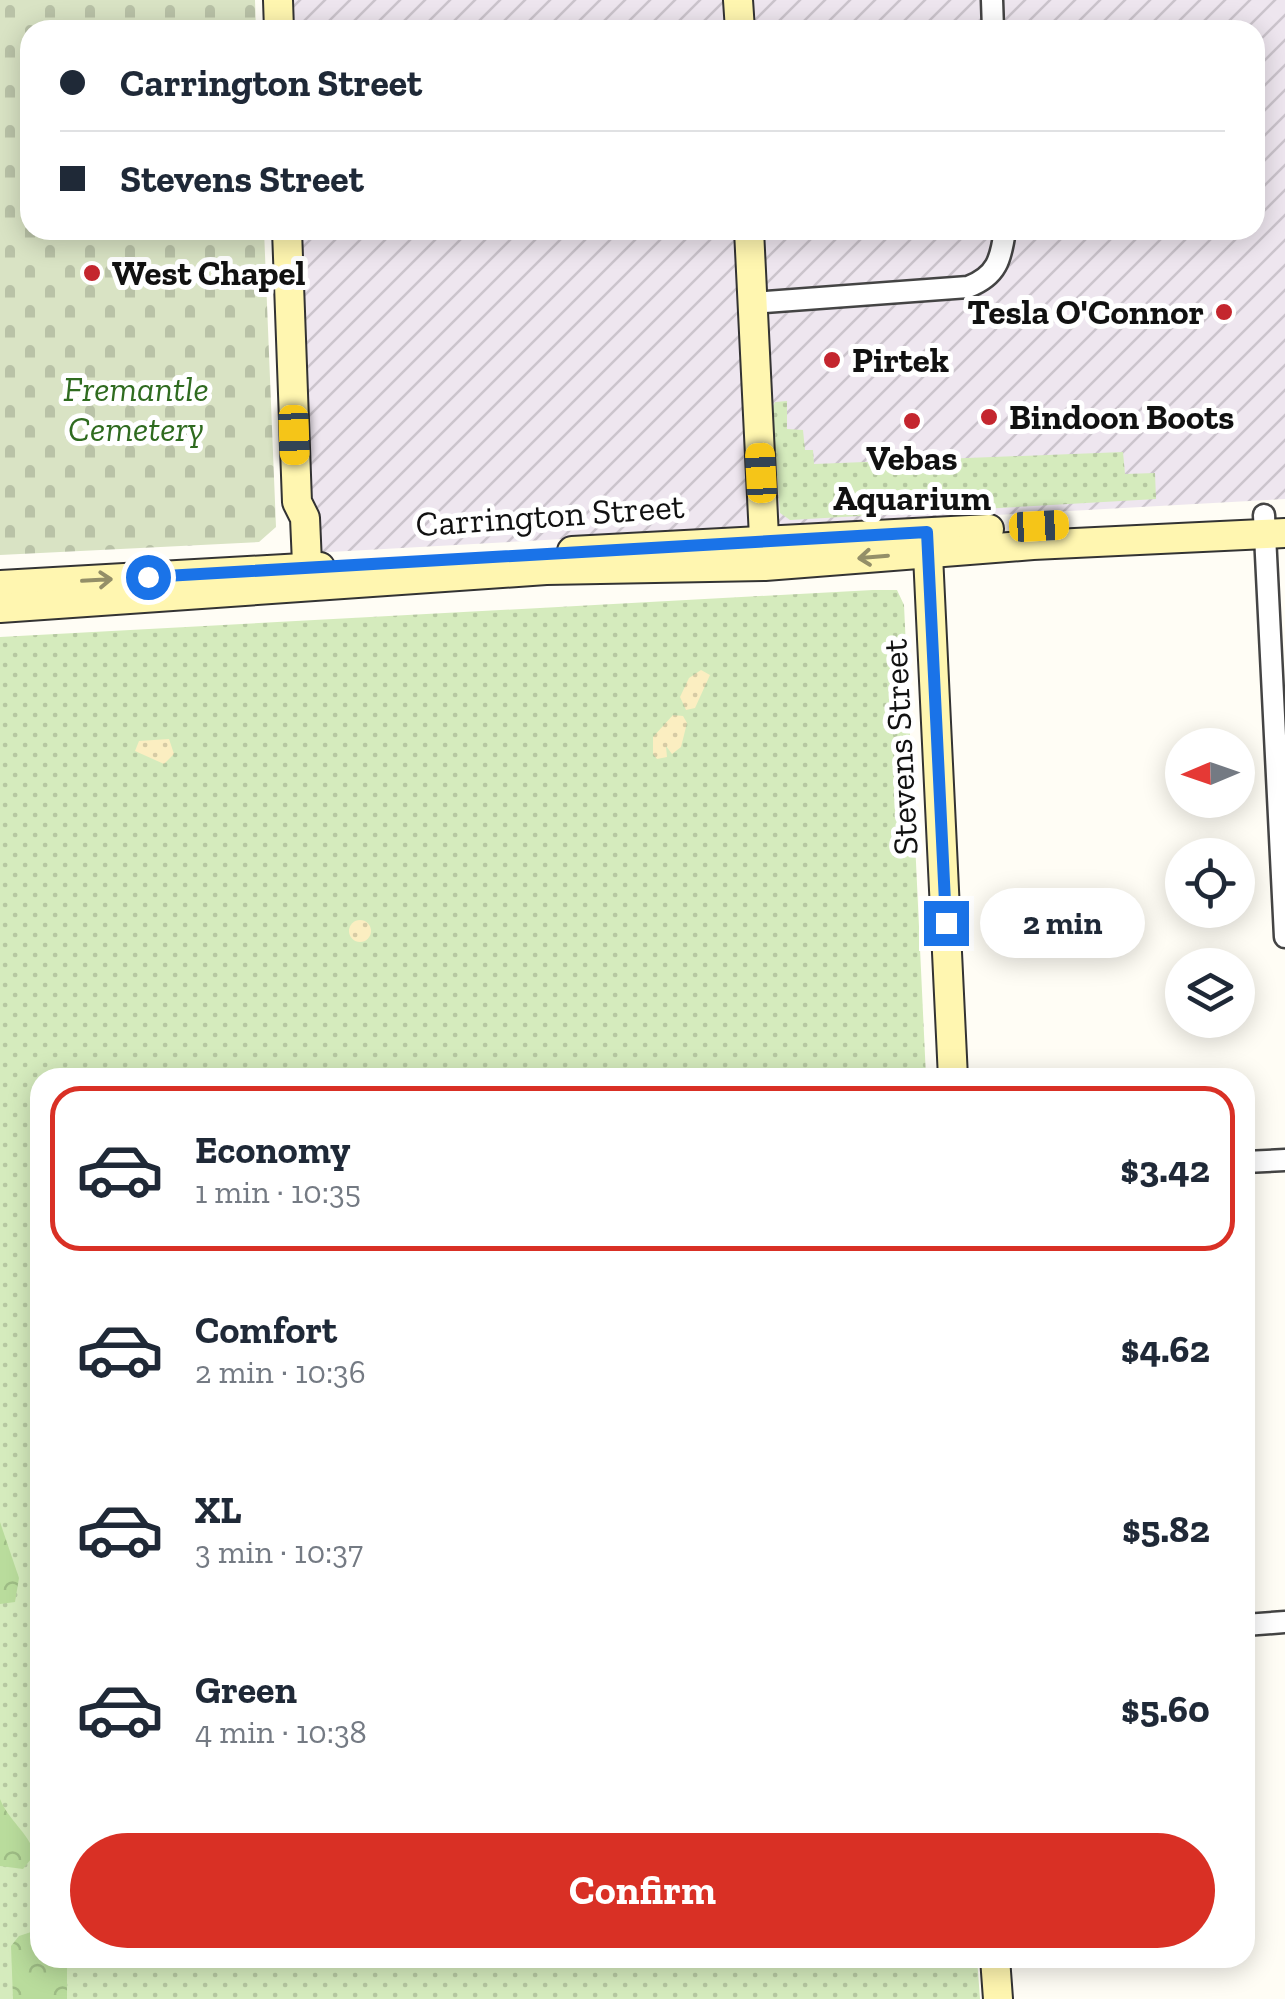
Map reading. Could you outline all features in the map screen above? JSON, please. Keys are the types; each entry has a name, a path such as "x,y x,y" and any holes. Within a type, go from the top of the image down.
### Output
{"main road":[{"path":"287,240 297,502 288,521 298,579"},
{"path":"750,240 764,553"},
{"name":"Carrington Street","path":"0,584 298,579 1275,524"},
{"name":"Stevens Street","path":"927,542 953,1068"},
{"name":"Carrington Street","path":"0,608 298,579"},
{"path":"996,1968 998,1999"}],"street":[{"path":"753,303 968,287 983,282 999,265 1003,240"},
{"path":"1275,524 1285,937"},
{"path":"1255,1162 1285,1160"},
{"path":"1255,1624 1285,1622"}],"shaded area":[{"path":"291,0 1285,0 1285,499 312,553 300,240 1265,240 1265,20 292,20"}],"green space":[{"name":"Fremantle Cemetery","path":"0,0 255,0 256,20 20,20 20,240 264,240 276,527 259,542 0,555"},
{"path":"787,401 787,429 803,430 805,450 813,450 814,464 1123,452 1125,474 1155,473 1156,499 790,520 780,513 772,408 775,402"},
{"path":"897,590 904,605 926,1068 30,1068 30,1968 978,1968 980,1999 0,1999 0,637"},
{"path":"0,1522 19,1578 15,1602 0,1604"},
{"path":"0,1799 30,1845 30,1860 23,1869 0,1866"},
{"path":"30,1932 30,1968 67,1968 67,1999 13,1999 11,1946 19,1936"}],"sand":[{"path":"701,670 710,675 695,708 686,710 680,697 689,678"},
{"path":"673,715 683,716 687,723 681,747 672,754 666,746 667,757 657,759 653,754 653,737"},
{"path":"169,739 174,754 164,764 135,751 139,741"},
{"path":"360,920 368,923 368,939 360,942 352,939 349,931 352,923"}],"place":[{"name":"West Chapel","path":"92,273"},
{"name":"Tesla O'Connor","path":"1224,312"},
{"name":"Pirtek","path":"832,360"},
{"name":"Bindoon Boots","path":"989,417"},
{"name":"Vebas Aquarium","path":"912,421"}],"route":[{"path":"148,577 927,532 946,923"}]}
